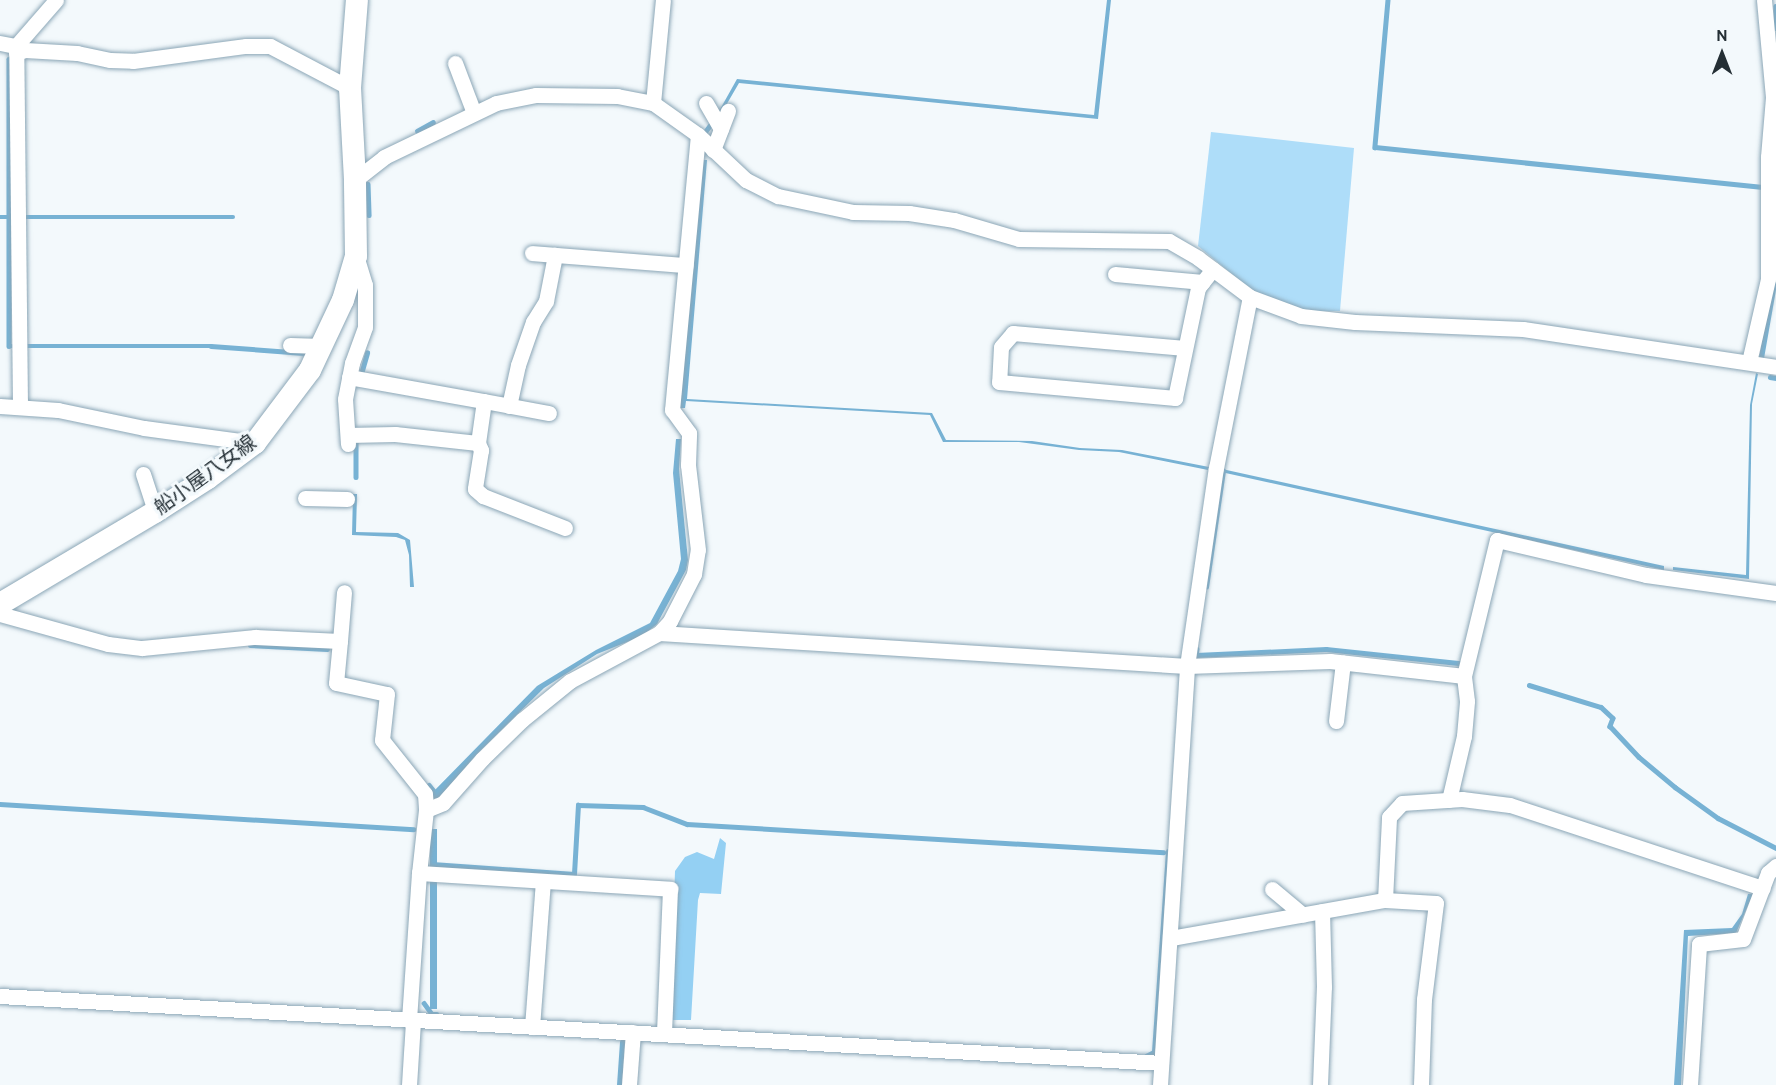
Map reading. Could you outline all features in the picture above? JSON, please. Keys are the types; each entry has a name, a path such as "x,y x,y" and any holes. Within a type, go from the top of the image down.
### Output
{"main road":[{"name":"船小屋八女線","path":"0,604 155,512 208,478 255,443 310,370 343,300 356,256 356,180 350,88 357,0"}],"street":[{"path":"20,406 16,49 56,0"},
{"path":"653,104 663,0"},
{"path":"1749,362 1768,279 1768,157 1773,97 1764,0"},
{"path":"0,43 16,49 77,53 110,60 133,61 246,46 270,46 350,88"},
{"path":"455,63 474,113"},
{"path":"356,180 384,157 496,103 536,95 617,96 653,104 698,135 746,180 778,196 853,212 909,213 954,220 1018,239 1169,241 1213,269 1250,297 1301,316 1356,322 1523,329 1776,367"},
{"path":"705,103 721,129"},
{"path":"713,150 728,111"},
{"path":"426,810 443,803 482,759 522,720 570,681 659,633 670,621 694,574 698,550 688,465 689,433 672,410 698,135"},
{"path":"532,253 686,265"},
{"path":"509,406 518,365 532,322 546,301 555,255"},
{"path":"356,256 365,285 365,327 349,377 345,399 348,440 395,434 478,443"},
{"path":"1185,348 1013,333 1001,347 999,382 1175,398 1198,288 1213,269"},
{"path":"1115,274 1203,282"},
{"path":"1160,1085 1187,666 1216,468 1250,297"},
{"path":"290,345 322,346"},
{"path":"349,377 549,413"},
{"path":"484,401 478,443 481,450 475,489 483,496 565,528"},
{"path":"0,406 58,410 156,429 255,443"},
{"path":"143,474 155,512"},
{"path":"305,498 347,499"},
{"path":"1449,800 1464,736 1467,701 1464,675 1497,540 1646,575 1776,593"},
{"path":"344,592 336,683 387,694 382,740 425,794 426,810 419,873 409,1085"},
{"path":"0,614 108,644 142,648 255,637 340,641"},
{"path":"659,633 1187,666 1343,662 1464,675"},
{"path":"1336,721 1343,662"},
{"path":"1385,900 1389,817 1402,803 1449,800 1510,805 1763,888"},
{"path":"1690,1085 1699,944 1743,939 1768,873 1776,866"},
{"path":"419,873 670,889 664,1034"},
{"path":"532,1027 543,881"},
{"path":"1272,889 1303,915"},
{"path":"1171,938 1385,900 1436,903 1424,999 1421,1085"},
{"path":"1322,911 1324,987 1318,1077 1320,1085 1328,1085"},
{"path":"0,996 1161,1063"},
{"path":"629,1085 633,1032"}],"shaded area":[{"path":"1107,0 1111,0 1098,119 739,83 721,114 718,113 737,79 1094,115"},
{"path":"1211,132 1354,148 1340,311 1308,311 1261,298 1198,246"},
{"path":"702,160 707,160 687,399 932,413 946,440 1032,441 1080,448 1122,450 1209,467 1208,470 1119,452 1079,450 1019,442 943,442 930,415 686,401 685,408 680,408"},
{"path":"1756,373 1758,374 1752,404 1749,579 1673,570 1673,567 1746,575 1750,405"},
{"path":"676,439 681,439 679,469 688,560 686,570 657,624 642,636 597,654 544,688 476,755 439,798 433,798 433,792 537,686 596,650 650,623 678,571 681,559 673,473"},
{"path":"1222,469 1664,566 1664,570 1221,472"},
{"path":"353,494 357,494 356,532 398,533 410,540 414,587 410,587 409,555 405,540 396,537 352,535"},
{"path":"430,829 437,829 437,1009 430,1009"},
{"path":"720,838 726,843 721,894 700,893 698,900 691,1020 670,1020 675,871 685,857 697,852 714,859"},
{"path":"1748,894 1753,894 1736,933 1688,936 1681,1085 1674,1085 1684,930 1732,928 1742,914"}],"waterway":[{"path":"1388,0 1375,147 1760,187"},
{"path":"1776,6 1776,28"},
{"path":"9,59 9,346 211,346 304,353"},
{"path":"417,131 433,122"},
{"path":"705,132 710,125"},
{"path":"368,184 369,215"},
{"path":"1775,206 1776,221"},
{"path":"0,217 11,217"},
{"path":"20,217 233,217"},
{"path":"1775,258 1776,227"},
{"path":"1761,358 1775,278"},
{"path":"361,374 367,353"},
{"path":"1770,377 1776,378"},
{"path":"356,443 356,477"},
{"path":"1206,587 1223,471"},
{"path":"250,645 327,649"},
{"path":"1197,649 1196,655 1326,649 1460,663"},
{"path":"1529,685 1601,707 1613,718 1610,726 1639,757 1675,787 1718,818 1776,848"},
{"path":"429,785 437,795"},
{"path":"0,804 413,829"},
{"path":"432,864 574,874 578,805 643,807 687,824 1163,852"},
{"path":"1146,1056 1154,1052 1168,851"},
{"path":"424,1003 432,1014 437,1014"},
{"path":"619,1085 622,1042"}]}
